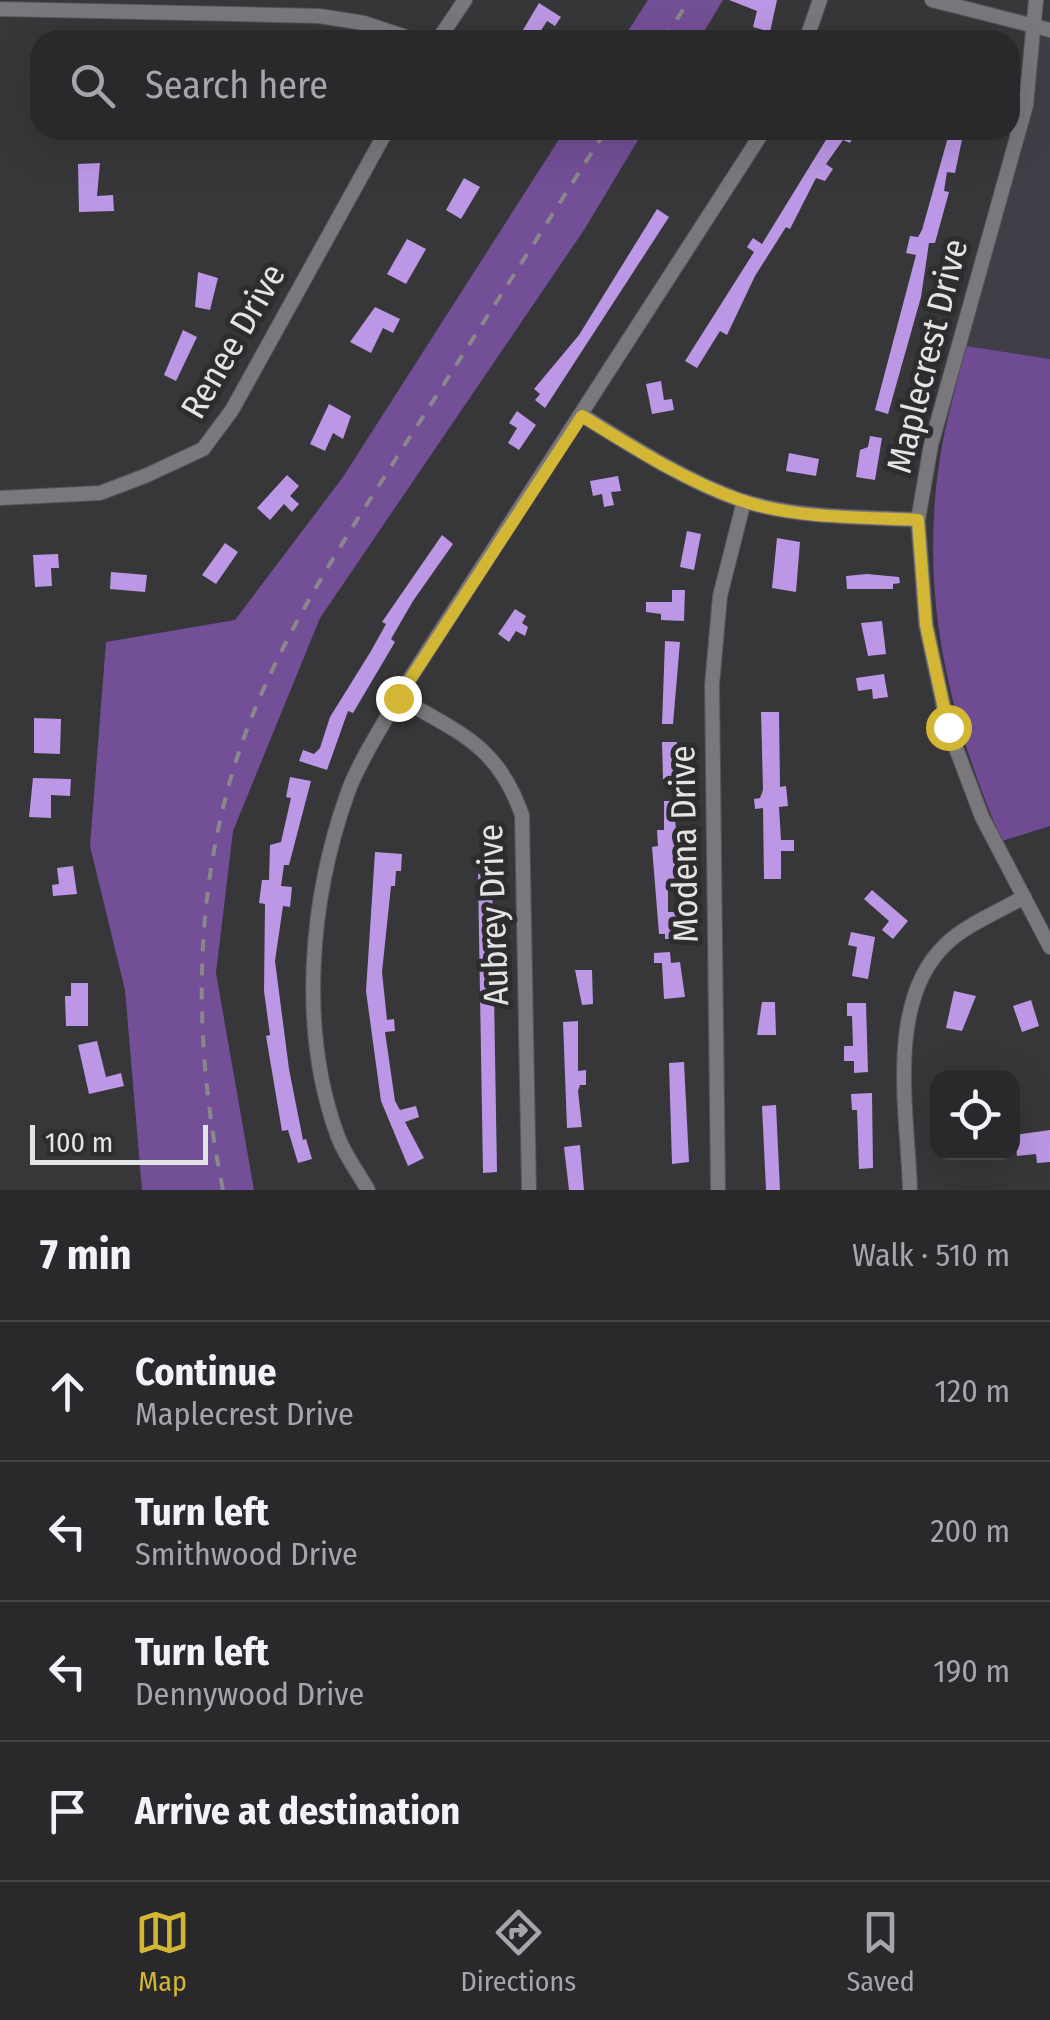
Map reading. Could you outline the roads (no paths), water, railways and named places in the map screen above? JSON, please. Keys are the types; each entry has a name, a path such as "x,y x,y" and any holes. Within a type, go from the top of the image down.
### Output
{"street":[{"path":"0,0 0,21"},
{"path":"445,30 465,0"},
{"path":"810,30 820,0"},
{"path":"932,0 1043,28"},
{"name":"Maplecrest Drive","path":"1020,127 1043,28 1036,0"},
{"path":"0,9 320,16 385,30"},
{"name":"Renee Drive","path":"0,498 100,493 203,449 232,410 381,140"},
{"path":"368,1190 339,1139 321,1074 313,971 325,874 349,790 398,698 758,140"},
{"name":"Maplecrest Drive","path":"1016,140 931,445 918,520 926,625 948,727 982,817 1050,947"},
{"path":"582,416 666,467 744,501 835,515 918,520"},
{"name":"Modena Drive","path":"718,1190 712,686 720,596 744,501"},
{"name":"Aubrey Drive","path":"398,698 486,750 510,781 522,815 529,1190"},
{"path":"910,1190 907,1038 912,1004 927,966 947,942 1024,897"}],"railway":[{"path":"670,30 689,0"},
{"path":"223,1190 207,1090 203,941 216,842 241,745 280,655 327,568 600,140"}]}
